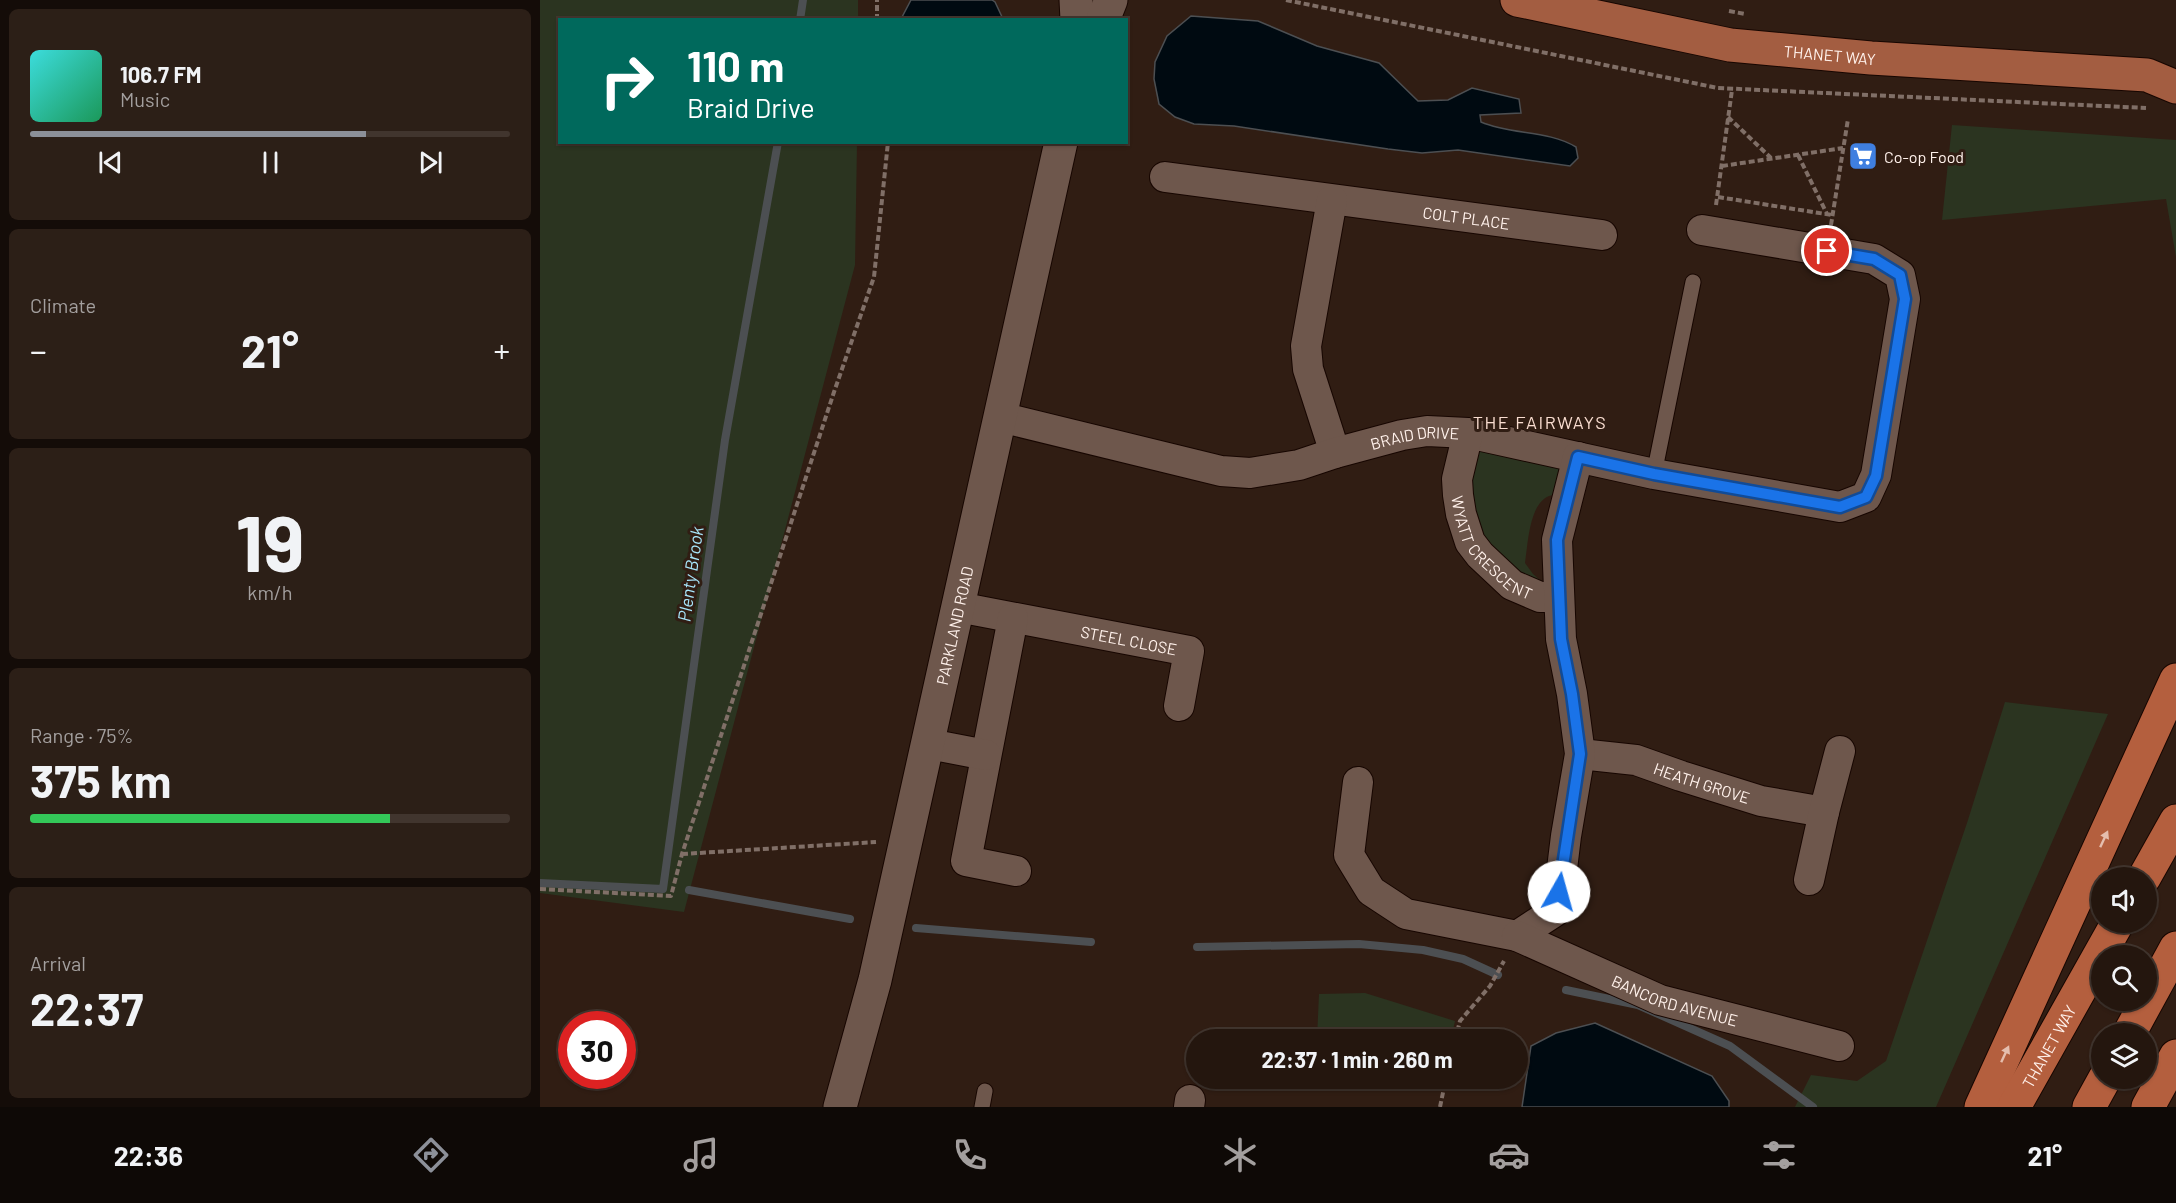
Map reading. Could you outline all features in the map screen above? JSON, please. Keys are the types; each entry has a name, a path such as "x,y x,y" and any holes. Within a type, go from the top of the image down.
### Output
{"highway":[{"path":"1981,1107 2176,680"},
{"path":"2150,867 2176,822"},
{"name":"THANET WAY","path":"2014,1107 2112,933"},
{"path":"2135,1023 2176,948"},
{"path":"2148,1107 2176,1056"},
{"path":"2090,1107 2099,1089"}],"main road":[{"name":"THANET WAY","path":"1517,0 1711,43 1871,58 2166,76"}],"street":[{"path":"1076,0 1077,18"},
{"path":"1104,18 1111,0"},
{"name":"PARKLAND ROAD","path":"840,1107 875,980 899,876 1061,144"},
{"name":"COLT PLACE","path":"1165,177 1602,234"},
{"path":"1332,200 1306,346 1308,369 1335,453"},
{"name":"BRAID DRIVE","path":"1000,417 1221,471 1250,473 1299,465 1402,435 1427,431 1468,433 1654,474 1840,507 1866,497 1876,476 1905,299 1900,275 1874,259 1707,231"},
{"name":"WYATT CRESCENT","path":"1468,433 1457,479 1461,514 1470,542 1480,555 1512,585 1540,597 1558,597"},
{"path":"1517,936 1557,910 1566,836 1580,754 1572,694 1561,639 1557,540 1578,457"},
{"name":"STEEL CLOSE","path":"958,607 1189,651 1179,706"},
{"path":"1013,618 966,861 1016,871"},
{"path":"929,744 986,755"},
{"path":"1809,880 1840,750"},
{"name":"HEATH GROVE","path":"1580,754 1636,760 1761,801 1824,812"},
{"name":"BANCORD AVENUE","path":"1358,782 1349,855 1371,891 1406,914 1517,936 1660,999 1839,1046"}],"lane":[{"path":"1654,474 1693,282"},
{"path":"982,1107 985,1090"}],"path":[{"path":"877,0 877,18"},
{"path":"1707,231 1717,197 1732,90"},
{"path":"1728,117 1772,159"},
{"path":"1827,251 1848,119"},
{"path":"540,889 671,896 682,854 830,403 874,277 888,144"},
{"path":"1722,166 1843,148"},
{"path":"1798,155 1827,214"},
{"path":"1717,197 1832,215"},
{"path":"682,854 907,840"},
{"path":"1458,1029 1460,1021 1490,986 1517,936"},
{"path":"1440,1107 1444,1089"}],"green space":[{"path":"540,0 858,0 858,18 558,18 558,144 857,144 855,265 684,912 540,893"},
{"path":"1952,125 2176,140 2176,257 2166,199 1942,220"},
{"path":"1468,433 1578,457 1568,495 1549,496 1537,507 1527,546 1525,563 1533,574 1559,597 1470,542"},
{"path":"2005,702 2108,714 1936,1107 1795,1107 1811,1075 1857,1081 1886,1061 1967,823"},
{"path":"1365,993 1455,1021 1453,1029 1317,1029 1319,994"}],"shaded area":[{"path":"911,0 992,0 1003,18 902,18"},
{"path":"1191,16 1258,21 1317,46 1379,63 1418,101 1448,100 1472,88 1519,99 1521,113 1480,115 1481,122 1565,142 1576,147 1578,158 1570,166 1458,150 1422,153 1234,126 1194,124 1175,117 1159,104 1154,79 1155,62 1167,36"},
{"path":"1595,1023 1712,1076 1729,1101 1729,1107 1522,1107 1525,1089 1528,1089 1531,1046 1556,1033"}],"waterway":[{"name":"Plenty Brook","path":"800,18 803,0"},
{"name":"Plenty Brook","path":"540,883 663,889 725,440 778,144"},
{"path":"689,890 850,919"},
{"path":"916,928 1091,942"},
{"path":"1197,947 1359,944 1423,950 1463,959 1498,975"},
{"path":"1566,990 1638,1005 1730,1046 1813,1107"}],"place":[{"name":"Co-op Food","path":"1863,156"}],"district":[{"name":"THE FAIRWAYS","path":"1540,422"}],"route":[{"path":"1559,892 1580,754 1572,694 1561,639 1557,540 1578,457 1654,474 1840,507 1866,497 1876,476 1905,299 1900,275 1874,259 1827,251"}]}
